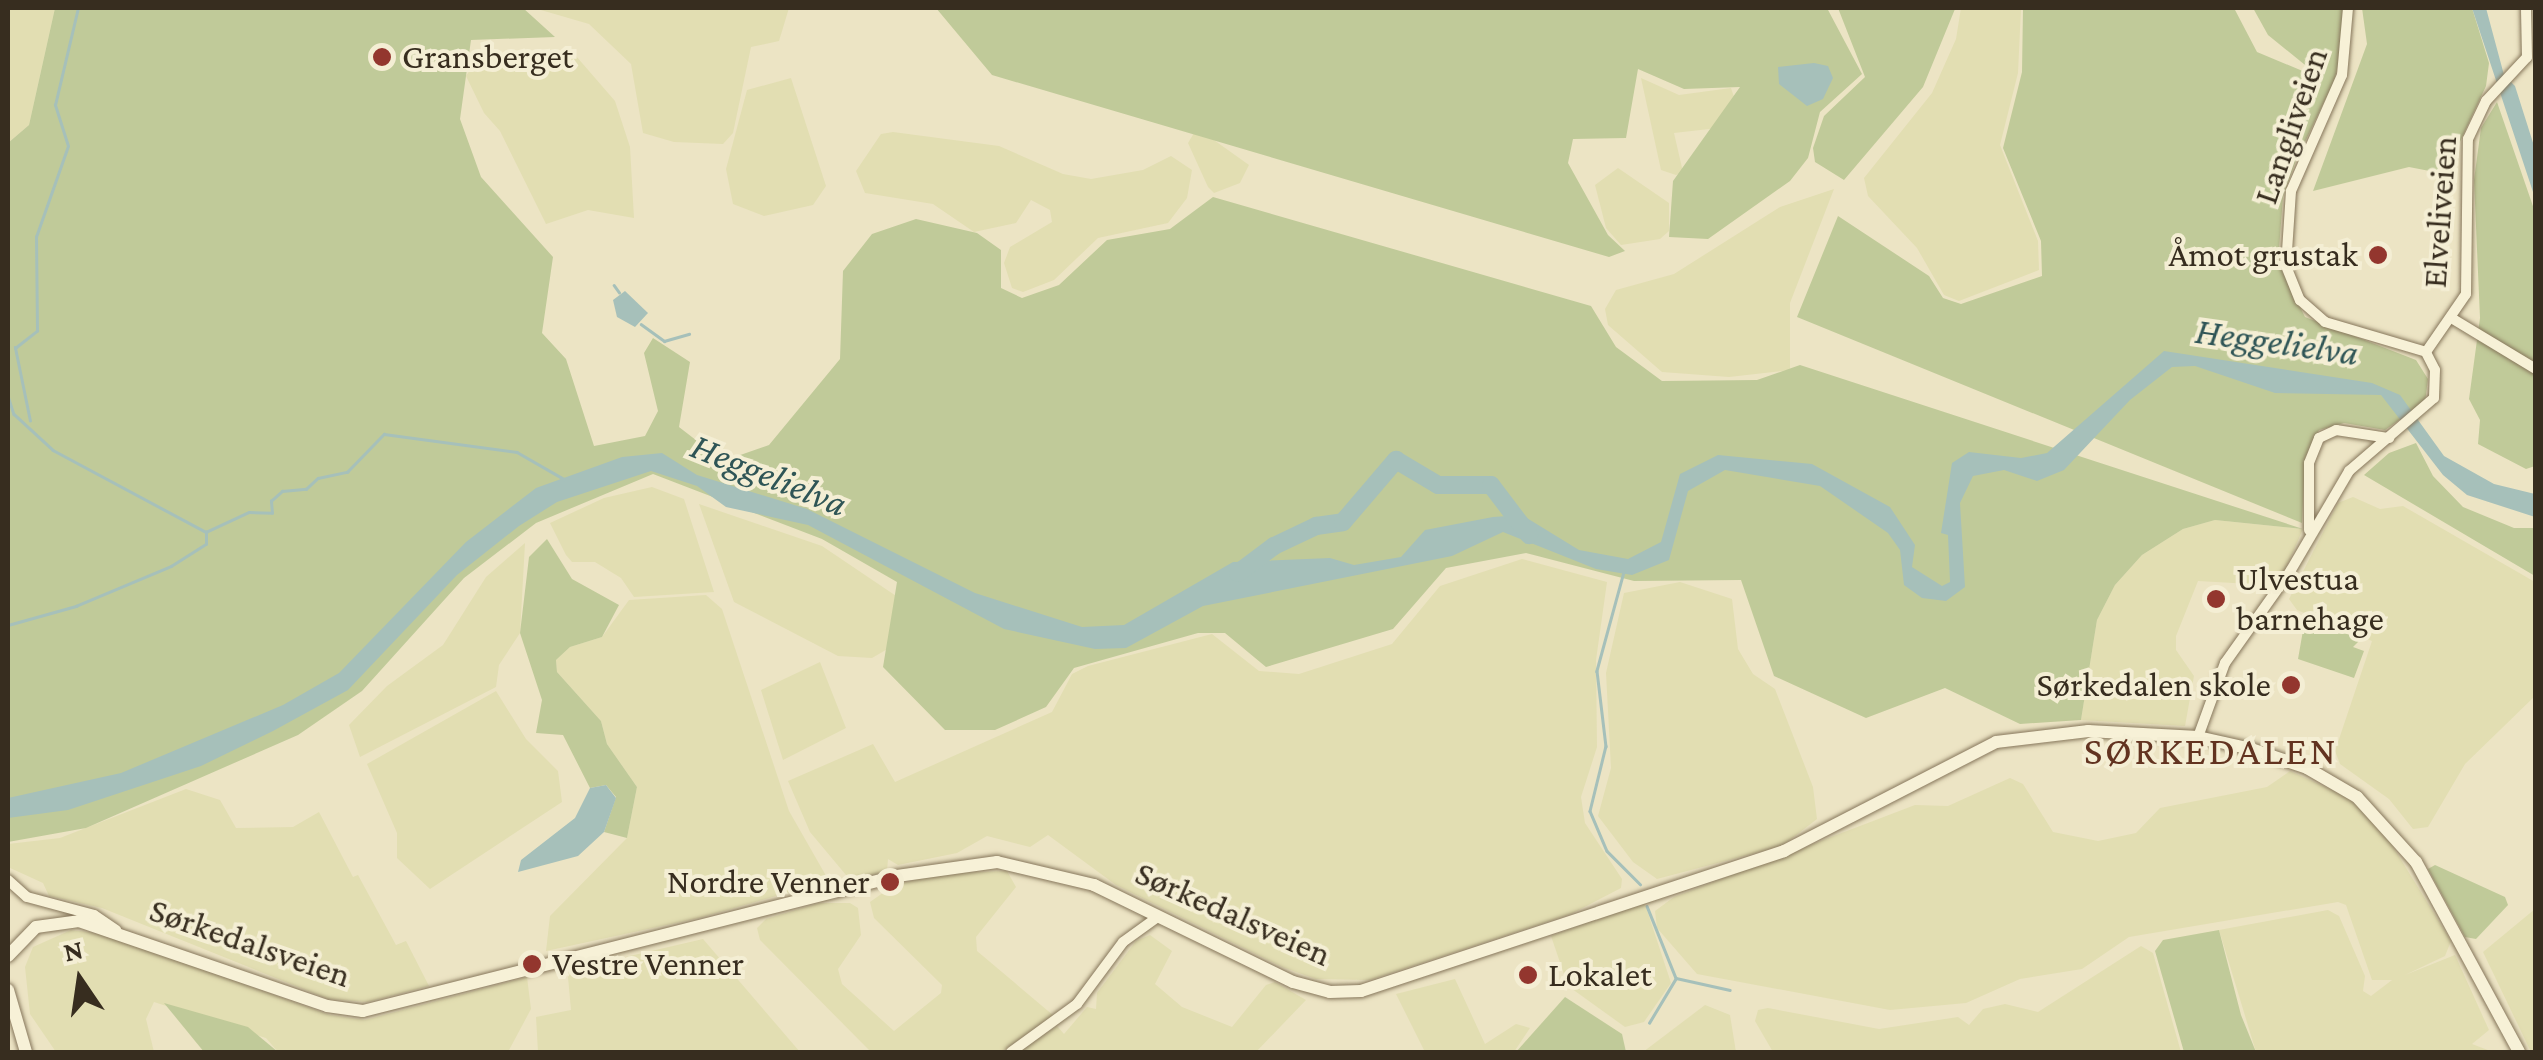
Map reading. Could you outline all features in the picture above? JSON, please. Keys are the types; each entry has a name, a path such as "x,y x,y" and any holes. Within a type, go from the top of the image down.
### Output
{"street":[{"name":"Langliveien","path":"2348,8 2342,75 2293,182 2286,266 2300,300 2325,322 2426,352"},
{"name":"Elveliveien","path":"2453,319 2469,276 2468,138 2498,89 2509,80 2530,48 2526,8"},
{"path":"2198,737 2226,663 2353,465 2424,412 2436,390 2426,352 2453,319 2536,369"},
{"path":"2308,536 2309,463 2316,442 2336,430 2390,437"},
{"name":"Sørkedalsveien","path":"8,956 22,936 44,923 78,921 116,930 328,1006 364,1011 939,867 1033,866 1076,877 1293,982 1330,992 1361,991 1784,851 1996,742 2063,731 2198,737 2307,768 2382,818 2428,882 2519,1052"},
{"path":"8,880 27,897 94,915 116,930"},
{"path":"1011,1052 1069,1012 1129,935 1159,916"},
{"path":"8,990 26,1052"},
{"path":"8,1006 9,998"}],"shaded area":[{"path":"8,8 55,8 29,125 8,143"},
{"path":"534,8 789,8 779,41 751,47 733,133 723,144 674,142 643,133 631,64 589,24"},
{"path":"1961,8 2021,8 2018,73 2000,145 2038,241 2039,270 1959,301 1944,295 1917,248 1868,196 1864,178 1932,93 1956,39"},
{"path":"545,51 576,56 615,101 630,147 634,218 588,210 546,224 500,131 484,113 466,76 479,57"},
{"path":"791,78 826,186 813,205 764,216 733,204 726,169 747,90"},
{"path":"1641,78 1679,95 1731,88 1734,97 1718,128 1674,133 1683,172 1676,175 1661,170"},
{"path":"1197,128 1249,165 1240,183 1214,193 1208,187 1188,143"},
{"path":"893,132 999,146 1063,174 1091,179 1143,170 1171,156 1192,170 1187,198 1168,223 1098,238 1054,280 1023,292 1012,288 1004,263 1010,247 1052,222 1050,210 1031,200 1016,223 974,232 933,204 865,193 856,171 881,134"},
{"path":"1618,168 1669,203 1669,231 1660,239 1621,245 1606,228 1595,185"},
{"path":"1834,189 1790,303 1790,370 1729,377 1662,372 1608,325 1605,309 1616,290 1674,274 1780,207"},
{"path":"652,487 684,499 714,592 634,597 621,578 595,562 572,562 566,555 550,523 604,498"},
{"path":"2353,497 2380,509 2403,506 2535,582 2535,696 2465,764 2428,827 2413,829 2389,799 2340,764 2335,751 2372,641 2297,610 2289,599 2338,503"},
{"path":"699,504 822,546 905,602 903,640 872,658 838,656 734,602"},
{"path":"2215,520 2303,529 2283,575 2251,584 2198,581 2176,636 2176,650 2194,676 2185,726 2081,720 2097,620 2115,585 2142,555 2183,529"},
{"path":"525,543 520,633 499,665 496,687 360,757 349,725 387,686 443,645 486,577"},
{"path":"1522,559 1607,582 1596,660 1597,747 1581,797 1585,823 1622,879 1621,888 1571,914 1370,980 1316,979 1282,967 1116,885 1048,835 1030,847 987,836 957,853 898,865 888,859 887,871 851,881 810,832 788,781 873,744 895,782 1052,712 1072,674 1088,666 1212,634 1259,671 1299,674 1392,644 1440,586"},
{"path":"1680,582 1732,599 1738,649 1753,674 1775,689 1813,787 1817,819 1782,846 1657,879 1633,862 1598,816 1611,768 1606,673 1624,593"},
{"path":"706,595 722,609 789,811 829,881 699,918 546,951 550,916 627,838 637,787 607,744 601,721 557,672 556,660 570,647 602,637 629,600"},
{"path":"820,662 846,728 783,760 761,690"},
{"path":"496,691 526,739 558,771 562,802 430,889 397,858 397,833 367,764"},
{"path":"2290,771 2345,796 2379,824 2451,941 2445,956 2405,975 2455,955 2489,1030 2472,1044 2493,1052 2256,1052 2219,930 2328,910 2339,916 2365,976 2363,991 2371,996 2392,980 2372,980 2346,905 2338,902 2129,937 2082,969 2020,979 1966,1003 1890,1010 1697,974 1657,928 1655,911 1674,897 1915,805 1948,806 2010,778 2023,784 2053,832 2098,841 2136,833 2160,808 2267,787"},
{"path":"186,789 220,800 236,828 293,827 319,812 353,877 358,875 396,945 406,941 429,986 368,1002 328,999 102,908 49,896 43,883 8,867 8,844 60,838"},
{"path":"1007,871 1016,887 976,937 977,951 1054,1016 1001,1052 871,1052 760,940 757,928 766,919 819,903 850,903 858,908 861,935 838,969 842,984 894,1031 941,993 942,985 874,918 870,902 894,885 944,873"},
{"path":"1644,901 1671,983 1644,1022 1625,1027 1568,986 1551,936"},
{"path":"2535,909 2536,1052 2531,1052 2483,952"},
{"path":"71,930 105,934 330,1015 365,1020 527,977 531,1009 508,1052 278,1052 266,1038 154,1002 146,1019 154,1052 56,1052 30,1014 25,967 33,947"},
{"path":"1150,935 1172,951 1155,984 1182,1007 1232,1027 1266,985 1275,982 1306,1000 1256,1052 1018,1052 1057,1026 1064,1034 1087,1007 1096,1009 1097,993 1136,941"},
{"path":"703,939 800,1052 538,1052 536,1017 571,1010 568,977 574,969"},
{"path":"2141,946 2153,953 2181,1052 1773,1052 1755,1021 1758,1010 1768,1008 1879,1029 1958,1017 1969,1025 1983,1009 2005,1004 2038,1012"},
{"path":"1455,979 1485,1044 1516,1024 1530,1028 1514,1052 1425,1052 1396,994"},
{"path":"1705,1005 1730,1015 1736,1052 1643,1052"}],"green space":[{"path":"55,8 523,8 555,37 471,40 460,119 481,177 553,257 542,333 566,359 594,446 645,436 658,411 644,353 653,338 690,362 679,427 723,461 769,445 840,359 843,271 872,234 916,219 977,233 1001,250 1001,288 1022,298 1059,285 1107,240 1170,229 1213,197 1591,306 1616,347 1662,381 1757,380 1800,365 2303,529 2215,520 2183,529 2142,555 2115,585 2097,620 2081,720 2020,724 1945,688 1866,718 1774,676 1741,580 1634,581 1526,553 1446,568 1393,629 1266,667 1225,633 1198,633 1074,668 1046,707 995,730 945,730 883,667 897,582 822,539 653,474 536,523 464,578 362,691 298,735 86,828 8,842 8,143 29,125"},
{"path":"936,8 1827,8 1862,74 1820,112 1808,158 1790,181 1708,239 1669,237 1673,181 1740,87 1684,89 1638,69 1626,138 1573,139 1568,163 1608,235 1625,251 1609,257 992,75"},
{"path":"1838,8 1955,9 1923,87 1844,180 1815,162 1813,148 1824,116 1865,77"},
{"path":"2023,8 2234,8 2257,52 2305,72 2285,123 2300,149 2283,197 2278,263 2305,317 2416,360 2428,379 2425,402 2385,430 2344,423 2319,430 2305,458 2302,523 1797,317 1838,216 1929,276 1943,298 1961,304 2042,276 2041,241 2003,148 2022,72"},
{"path":"2253,8 2343,8 2343,47 2334,81 2304,144 2289,123 2310,69 2268,35"},
{"path":"2362,8 2472,8 2489,63 2486,86 2445,174 2409,167 2313,191 2367,44"},
{"path":"2497,102 2535,212 2535,466 2526,469 2478,444 2480,420 2469,399 2480,318 2474,180 2481,128"},
{"path":"2416,443 2433,476 2463,507 2514,528 2535,528 2535,576 2364,475 2389,453"},
{"path":"547,539 572,579 619,605 602,637 570,647 556,660 557,672 601,721 607,744 637,787 627,838 604,832 616,797 606,785 590,788 563,735 536,733 542,700 520,633 529,557"},
{"path":"2305,619 2361,639 2353,647 2364,651 2354,678 2298,659"},
{"path":"2435,865 2505,897 2508,905 2476,939 2465,937 2428,869"},
{"path":"2219,930 2241,1015 2256,1052 2184,1052 2155,951 2163,940"},
{"path":"1565,997 1622,1034 1626,1052 1516,1052"},
{"path":"164,1003 248,1027 278,1052 204,1052"}],"water":[{"path":"2472,8 2486,8 2504,75 2515,86 2535,149 2535,198"},
{"path":"1814,63 1828,66 1833,78 1823,99 1807,106 1779,84 1778,67"},
{"path":"625,291 648,313 635,327 617,317 613,300"},
{"path":"2164,351 2372,383 2400,395 2444,456 2494,484 2535,494 2535,517 2467,495 2443,475 2381,395 2275,393 2195,366 2172,367 2130,400 2064,470 2037,481 2004,470 1973,476 1960,503 1965,587 1946,601 1922,598 1904,585 1900,550 1888,533 1820,486 1725,470 1688,491 1669,560 1632,575 1596,569 1503,532 1452,556 1203,606 1126,648 1095,649 1004,629 808,525 726,507 697,486 651,471 557,502 519,526 457,575 348,690 273,731 201,766 68,810 8,818 8,798 121,773 283,705 339,673 466,542 536,488 622,457 662,453 697,475 807,509 975,593 1082,627 1124,625 1233,562 1330,558 1354,565 1401,557 1425,530 1493,517 1522,515 1579,550 1628,559 1661,542 1680,474 1718,455 1812,464 1890,507 1915,545 1912,567 1942,586 1950,582 1948,535 1941,533 1952,463 1969,452 2021,458 2047,453"},
{"path":"606,785 616,798 604,832 578,856 518,872 521,860 575,818 590,788"}],"waterway":[{"path":"30,421 15,348 37,331 36,237 68,146 55,105 78,8"},
{"path":"614,285 619,292"},
{"path":"641,324 664,341 689,334"},
{"path":"8,396 14,414 53,450 206,532 249,512 272,513 271,501 282,491 306,489 318,478 347,472 384,434 517,452 564,479"},
{"name":"Heggelielva","path":"1238,573 1274,546 1316,526 1343,522 1396,460 1438,485 1491,485 1529,535"},
{"path":"8,625 76,606 171,566 206,544 206,532"},
{"path":"1624,572 1597,671 1606,746 1590,811 1607,851 1640,884"},
{"path":"1647,906 1676,978 1730,990"},
{"path":"1649,1023 1676,978"}],"place":[{"name":"Gransberget","path":"382,57"},
{"name":"Åmot grustak","path":"2378,255"},
{"name":"Ulvestua barnehage","path":"2216,599"},
{"name":"Sørkedalen skole","path":"2291,685"},
{"name":"Nordre Venner","path":"890,882"},
{"name":"Vestre Venner","path":"532,964"},
{"name":"Lokalet","path":"1528,975"}],"district":[{"name":"SØRKEDALEN","path":"2211,751"}]}
